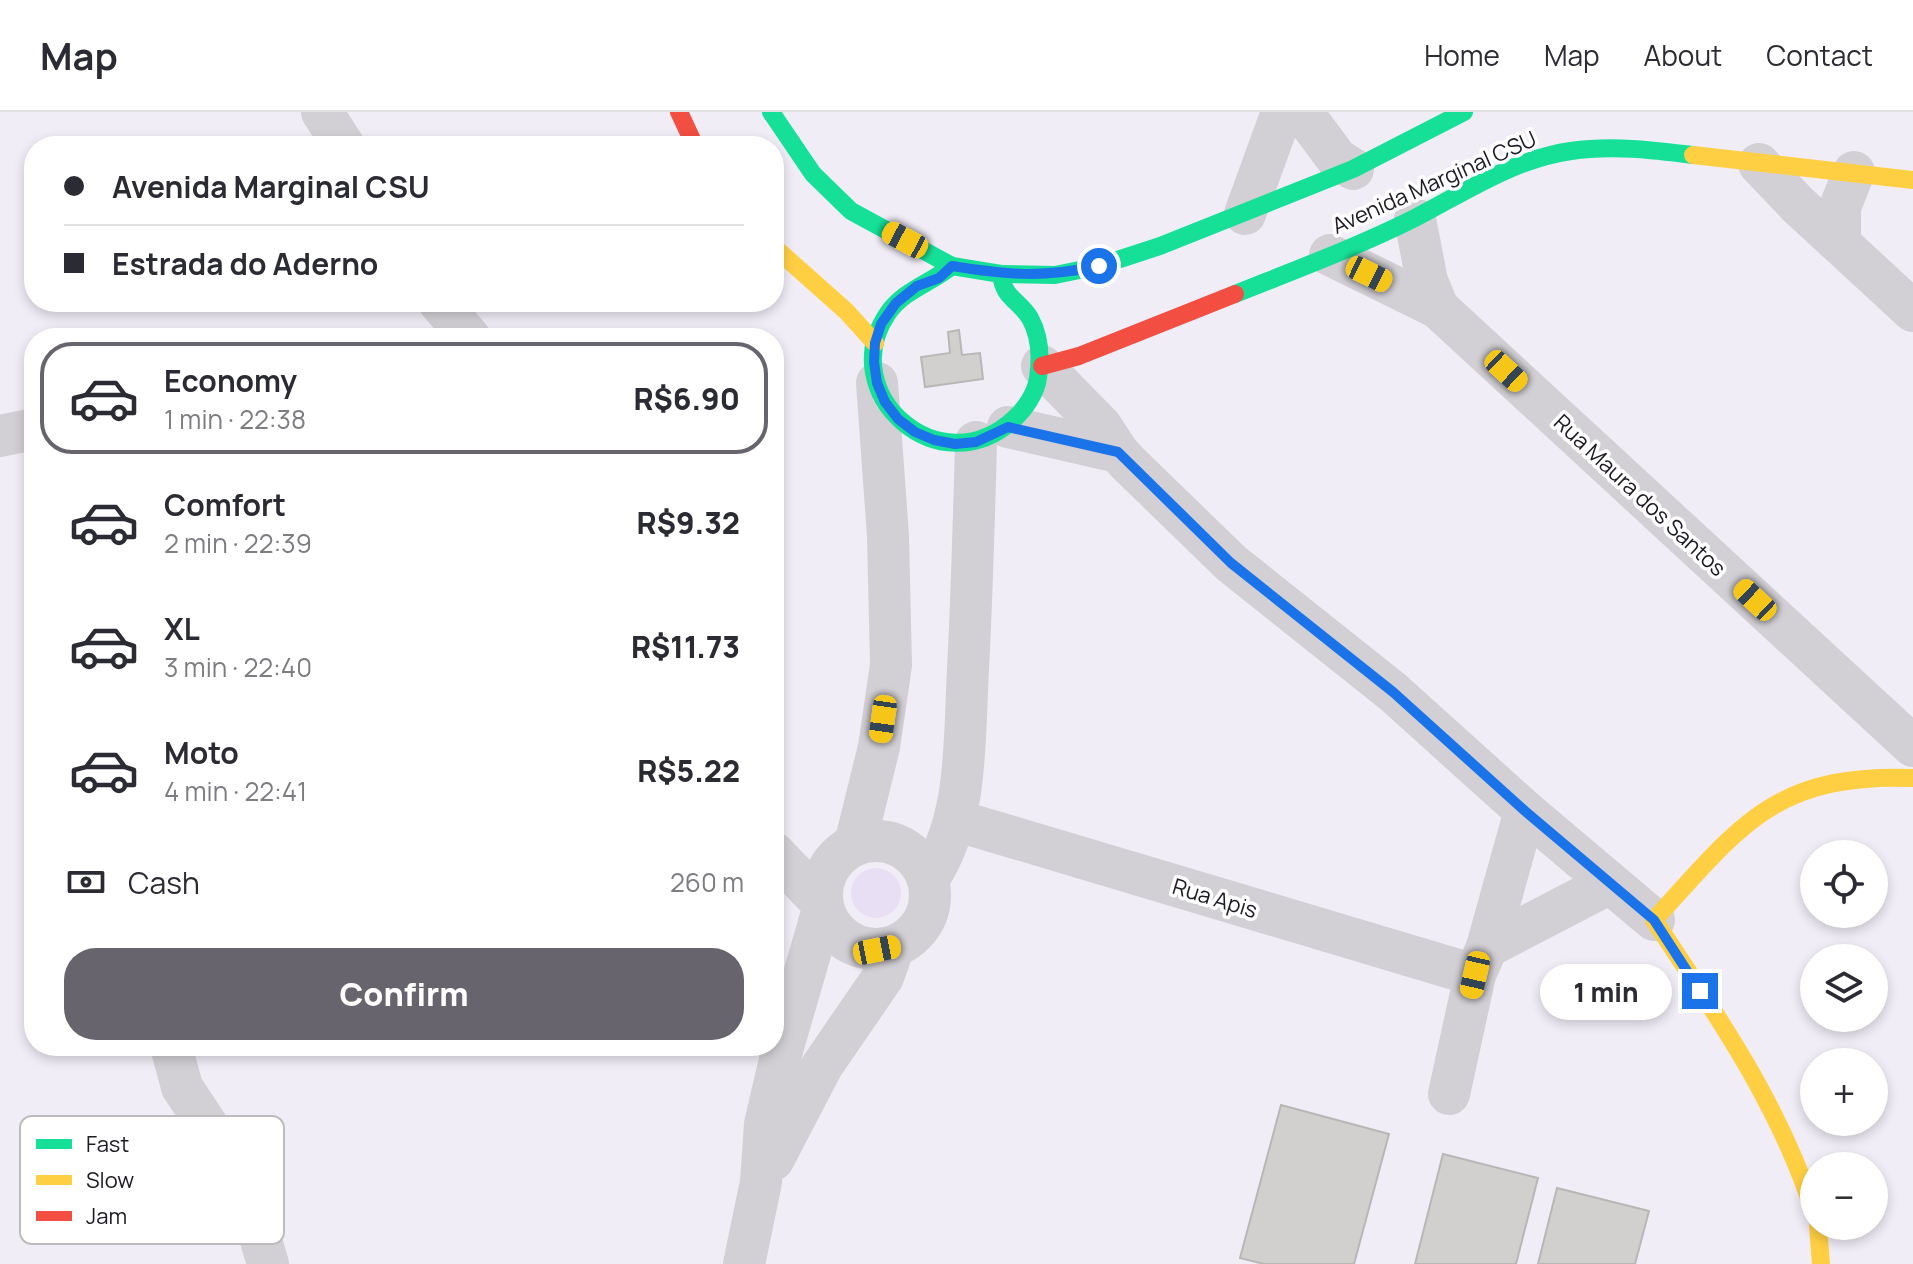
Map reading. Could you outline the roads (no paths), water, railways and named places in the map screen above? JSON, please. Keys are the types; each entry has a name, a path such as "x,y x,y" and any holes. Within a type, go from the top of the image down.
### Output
{"main road":[{"path":"679,112 690,136"},
{"path":"771,112 813,174 851,211 952,266 1001,274 1002,288 1018,300 1030,316 1040,339 1042,366 1034,394 1024,412 992,434 955,444 915,432 898,419 885,402 876,363 846,311 784,256"},
{"name":"Avenida Marginal CSU","path":"1001,274 1055,275 1099,266 1245,214 1353,169 1464,112"},
{"name":"Avenida Marginal CSU","path":"1042,366 1079,356 1330,255 1415,219 1508,170 1551,154 1619,149 1913,180"},
{"path":"876,363 881,324 896,303 917,286 939,278 952,266"},
{"path":"1800,1169 1783,1129 1654,920 1747,821 1773,805 1801,791 1845,781 1888,776 1913,778"},
{"path":"1819,1240 1821,1264"}],"street":[{"path":"322,112 338,136"},
{"path":"1245,214 1282,112"},
{"path":"1302,112 1337,159 1353,169"},
{"path":"1759,164 1798,205 1913,311"},
{"path":"1840,243 1840,207 1854,172"},
{"path":"1415,219 1424,270 1438,308"},
{"path":"1330,255 1438,308"},
{"name":"Rua Maura dos Santos","path":"1438,308 1913,746"},
{"path":"448,312 461,328"},
{"path":"784,1043 823,906 825,875 832,862 849,848 879,747 891,665 888,536 876,363"},
{"path":"1042,366 1101,426 1118,452 1231,563 1393,692 1525,811 1654,920"},
{"path":"0,436 24,431"},
{"path":"929,878 941,860 955,820 992,434 1118,452"},
{"path":"1449,1094 1481,961 1525,811"},
{"name":"Rua Apis","path":"955,820 1481,961"},
{"path":"784,855 849,848 873,840 890,842 906,849 919,861 929,878 929,911 921,926 909,938 894,946 877,950 851,943 831,925 823,906 784,862"},
{"path":"1481,961 1610,883"},
{"path":"761,1182 822,1066 883,977 894,946"},
{"path":"174,1056 182,1087 201,1116"},
{"path":"744,1264 761,1182 765,1124 781,1056"},
{"path":"262,1244 268,1264"}]}
